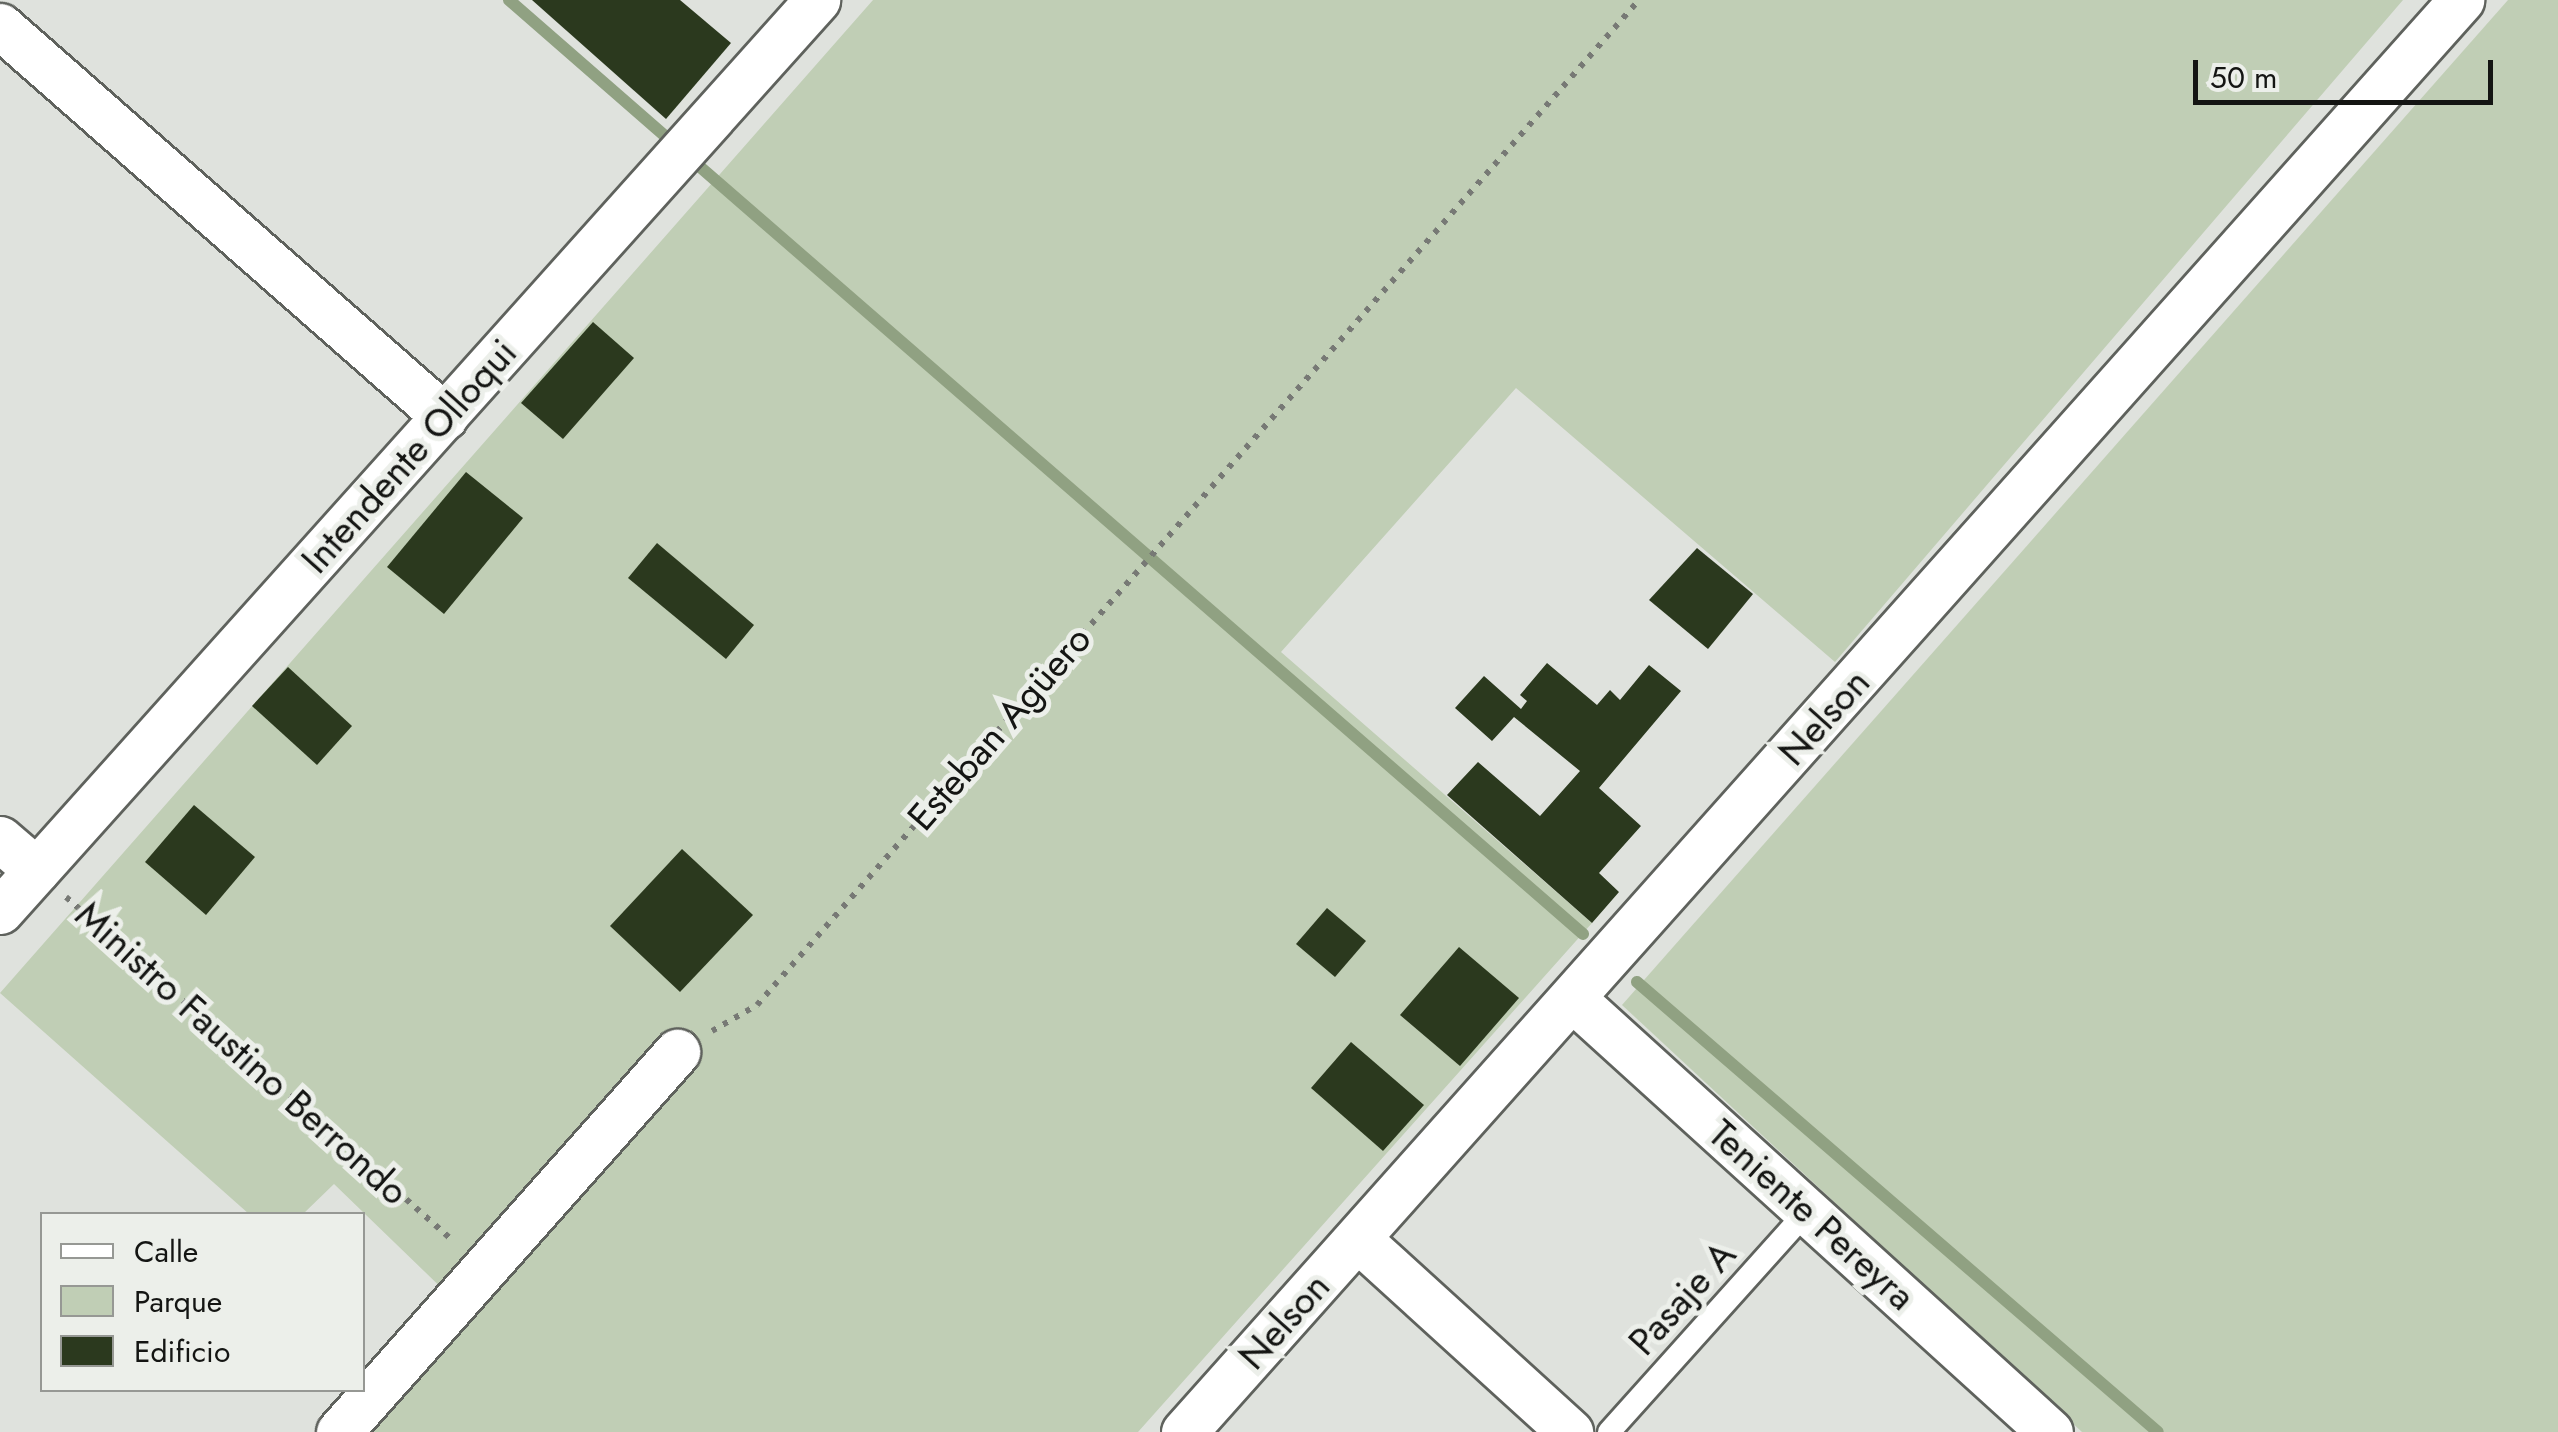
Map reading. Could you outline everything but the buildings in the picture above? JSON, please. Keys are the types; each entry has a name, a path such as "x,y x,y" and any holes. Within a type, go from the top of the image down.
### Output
{"street":[{"path":"17,0 0,23 445,417"},
{"name":"Intendente Olloqui","path":"0,911 816,0"},
{"name":"Nelson","path":"1184,1432 2461,0"},
{"path":"0,838 36,870"},
{"name":"Teniente Pereyra","path":"1573,999 2040,1429"},
{"path":"339,1432 677,1052"},
{"path":"1358,1238 1570,1432"}],"lane":[{"name":"Pasaje A","path":"1609,1432 1807,1211"}],"path":[{"name":"Esteban Agüero","path":"677,1052 757,1005 1639,0"},
{"name":"Ministro Faustino Berrondo","path":"36,870 484,1268"}],"green space":[{"path":"873,0 2403,0 1835,662 1516,388 1281,652 1592,923 1138,1432 339,1432 455,1301 334,1184 305,1212 247,1212 0,993"},
{"path":"2508,0 2558,0 2558,1432 2082,1432 1622,1005"}],"waterway":[{"path":"509,0 665,136"},
{"path":"699,166 1583,934"},
{"path":"1637,982 2158,1432"}]}
